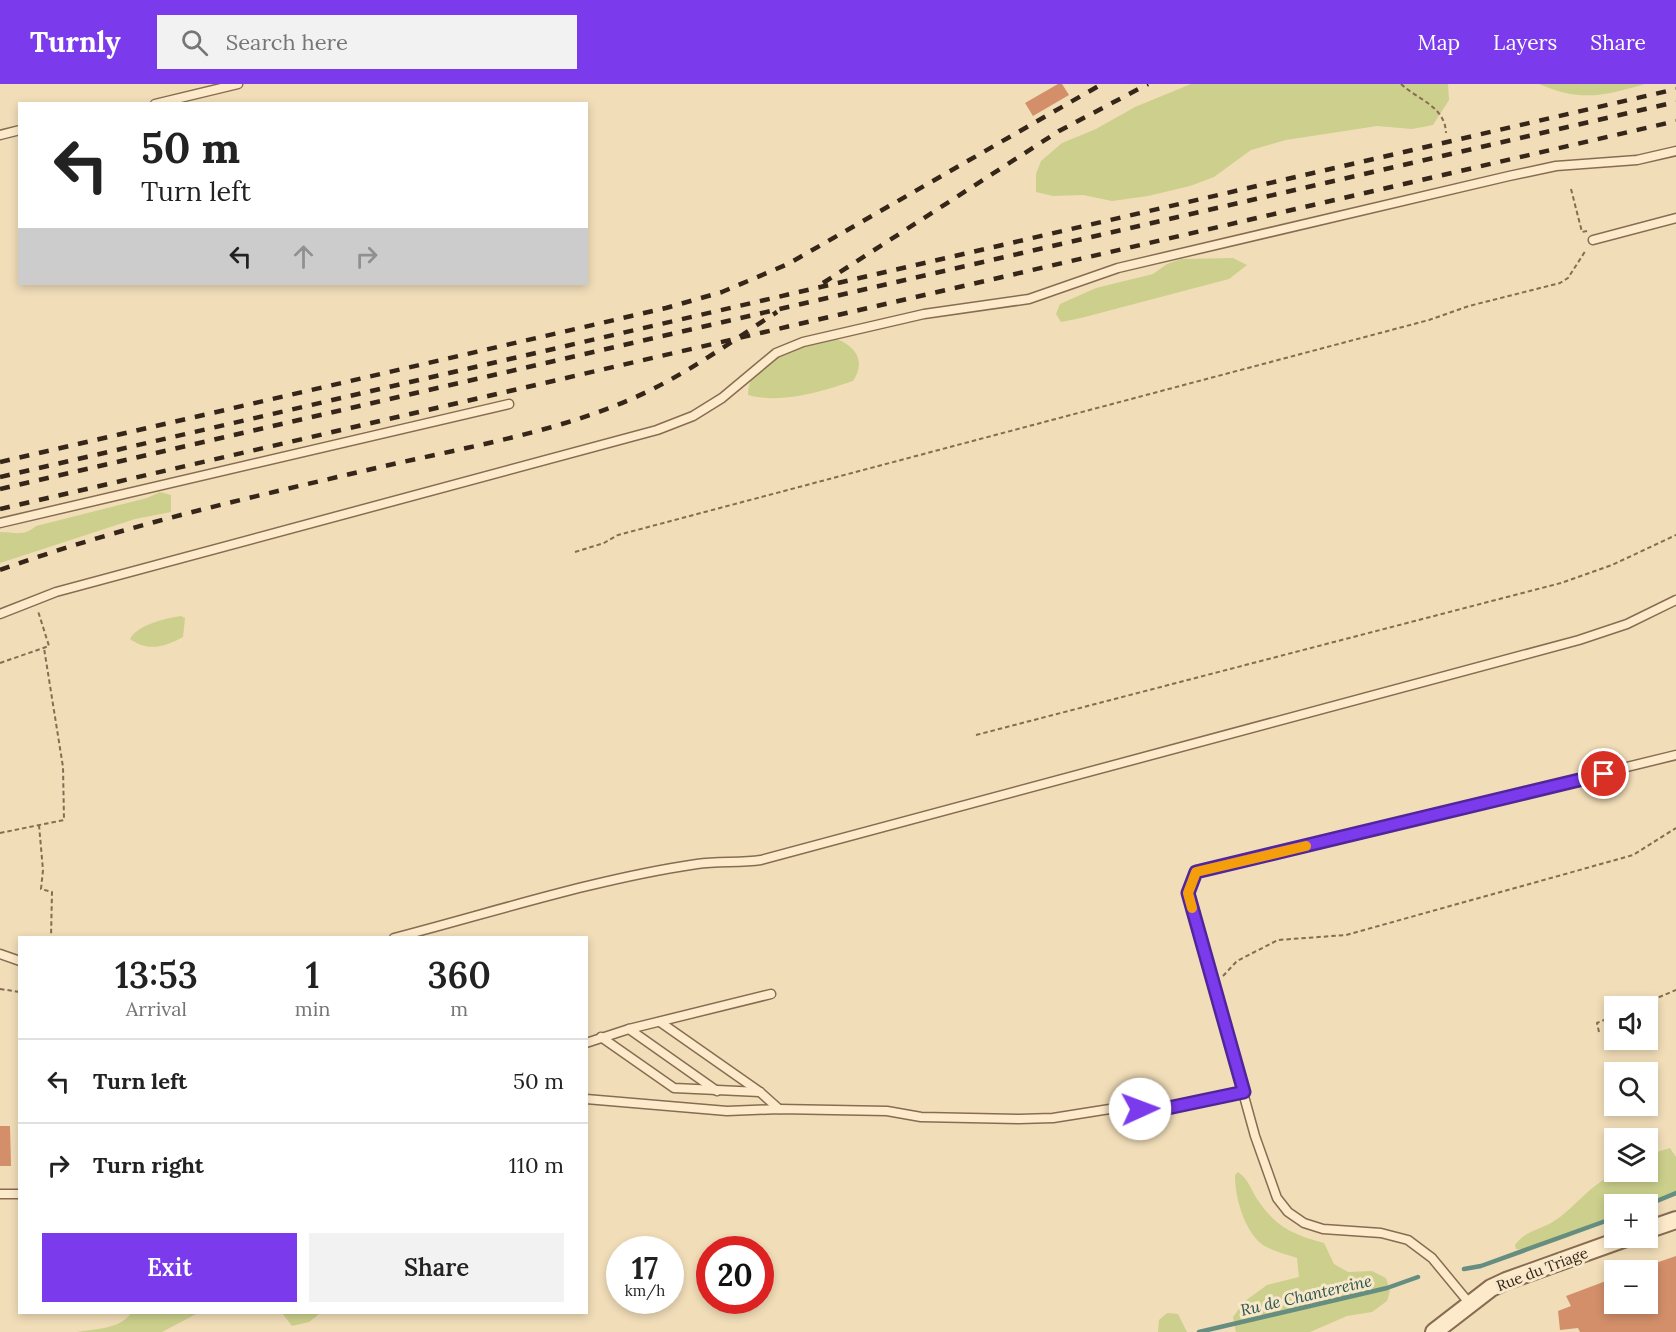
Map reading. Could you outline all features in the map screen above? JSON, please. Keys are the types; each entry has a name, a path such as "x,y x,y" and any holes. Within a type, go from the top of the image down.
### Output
{"street":[{"path":"1658,1226 1676,1220"},
{"name":"Rue du Triage","path":"1434,1332 1470,1304 1506,1281 1604,1246"}],"lane":[{"path":"163,102 238,84"},
{"path":"0,135 18,130"},
{"path":"0,614 68,588 657,430 693,416 722,398 776,353 803,342 924,314 1029,299 1118,268 1509,176 1556,166 1627,161 1676,150"},
{"path":"1593,240 1676,218"},
{"path":"0,523 509,404"},
{"path":"402,936 642,874 700,863 741,863 761,860 1579,640 1627,624 1676,600"},
{"path":"1470,1304 1445,1271 1408,1240 1381,1233 1323,1229 1304,1223 1288,1212 1277,1198 1269,1180 1188,893 1196,872 1676,754"},
{"path":"0,954 18,960"},
{"path":"588,1042 629,1029 771,994"},
{"path":"660,1022 760,1092 779,1109"},
{"path":"629,1029 717,1092"},
{"path":"601,1037 674,1089 760,1092"},
{"path":"588,1099 697,1110 887,1111 921,1117 1019,1119 1053,1118 1116,1108 1163,1109 1244,1092"},
{"path":"0,1194 18,1194"}],"path":[{"path":"1401,84 1435,107 1446,124 1446,133"},
{"path":"574,552 604,543 618,535 1066,418 1560,283 1568,278 1593,240 1588,231 1582,232 1571,189"},
{"path":"976,735 1561,583 1612,565 1676,535"},
{"path":"0,663 49,646 34,600"},
{"path":"0,833 64,820 63,767 44,648"},
{"path":"39,825 43,870 41,889 52,892 53,900 51,936"},
{"path":"1215,992 1224,975 1238,961 1278,940 1346,935 1634,855 1676,828"},
{"path":"0,989 18,992"},
{"path":"1658,998 1676,990"},
{"path":"1599,1032 1597,1023 1604,1020"}],"green space":[{"path":"1191,84 1448,84 1449,100 1433,125 1412,129 1377,126 1286,140 1251,150 1214,177 1190,186 1148,196 1112,201 1083,195 1053,196 1036,192 1036,174 1041,161 1062,143 1096,129 1135,107"},
{"path":"1539,84 1645,84 1617,92 1580,95 1554,90"},
{"path":"1233,258 1247,265 1229,279 1081,318 1061,322 1056,314 1060,304 1096,288 1153,274 1167,264 1181,259"},
{"path":"828,336 843,342 855,352 859,365 853,381 800,396 773,398 748,395 750,382 766,362 790,349"},
{"path":"160,492 171,495 171,512 135,519 0,563 0,532 23,533 36,526 147,498"},
{"path":"181,616 185,618 183,637 156,647 143,646 130,639 145,626"},
{"path":"1670,1148 1676,1157 1676,1193 1658,1200 1658,1194 1604,1194 1604,1222 1539,1247 1516,1249 1515,1245 1523,1237 1560,1217 1604,1179 1604,1182 1658,1182 1658,1152"},
{"path":"1238,1172 1247,1181 1264,1209 1278,1223 1294,1233 1324,1243 1334,1264 1348,1272 1372,1271 1386,1278 1390,1291 1387,1301 1372,1312 1347,1316 1310,1332 1236,1332 1233,1317 1245,1301 1267,1285 1299,1277 1297,1258 1262,1244 1248,1227 1236,1192 1235,1175"},
{"path":"1167,1313 1178,1314 1187,1332 1158,1332 1159,1320"},
{"path":"130,1314 196,1314 162,1332 77,1332 114,1325"},
{"path":"283,1314 318,1315 309,1322 292,1326"}],"building":[{"path":"1058,84 1062,84 1069,95 1033,116 1025,103"},
{"path":"0,1126 10,1126 11,1166 0,1166"},
{"path":"1676,1256 1676,1332 1580,1332 1578,1328 1560,1330 1558,1311 1571,1306 1566,1296 1604,1282 1604,1314 1658,1314 1658,1262"}],"waterway":[{"name":"Ru de Chantereine","path":"1658,1200 1676,1193"},
{"name":"Ru de Chantereine","path":"1464,1269 1481,1266 1604,1222"},
{"name":"Ru de Chantereine","path":"1199,1332 1387,1288 1418,1277"}],"railway":[{"path":"0,462 666,308 722,292 788,264 1102,84"},
{"path":"823,283 1059,131 1148,84"},
{"path":"0,477 1676,89"},
{"path":"0,489 1676,102"},
{"path":"0,509 1676,121"},
{"path":"0,570 95,539 191,512 570,422 629,400 668,381 777,312"}],"slow traffic":[{"path":"1192,908 1188,893 1196,872 1306,846"}],"route":[{"path":"1140,1109 1163,1109 1244,1092 1188,893 1196,872 1604,774"}]}
